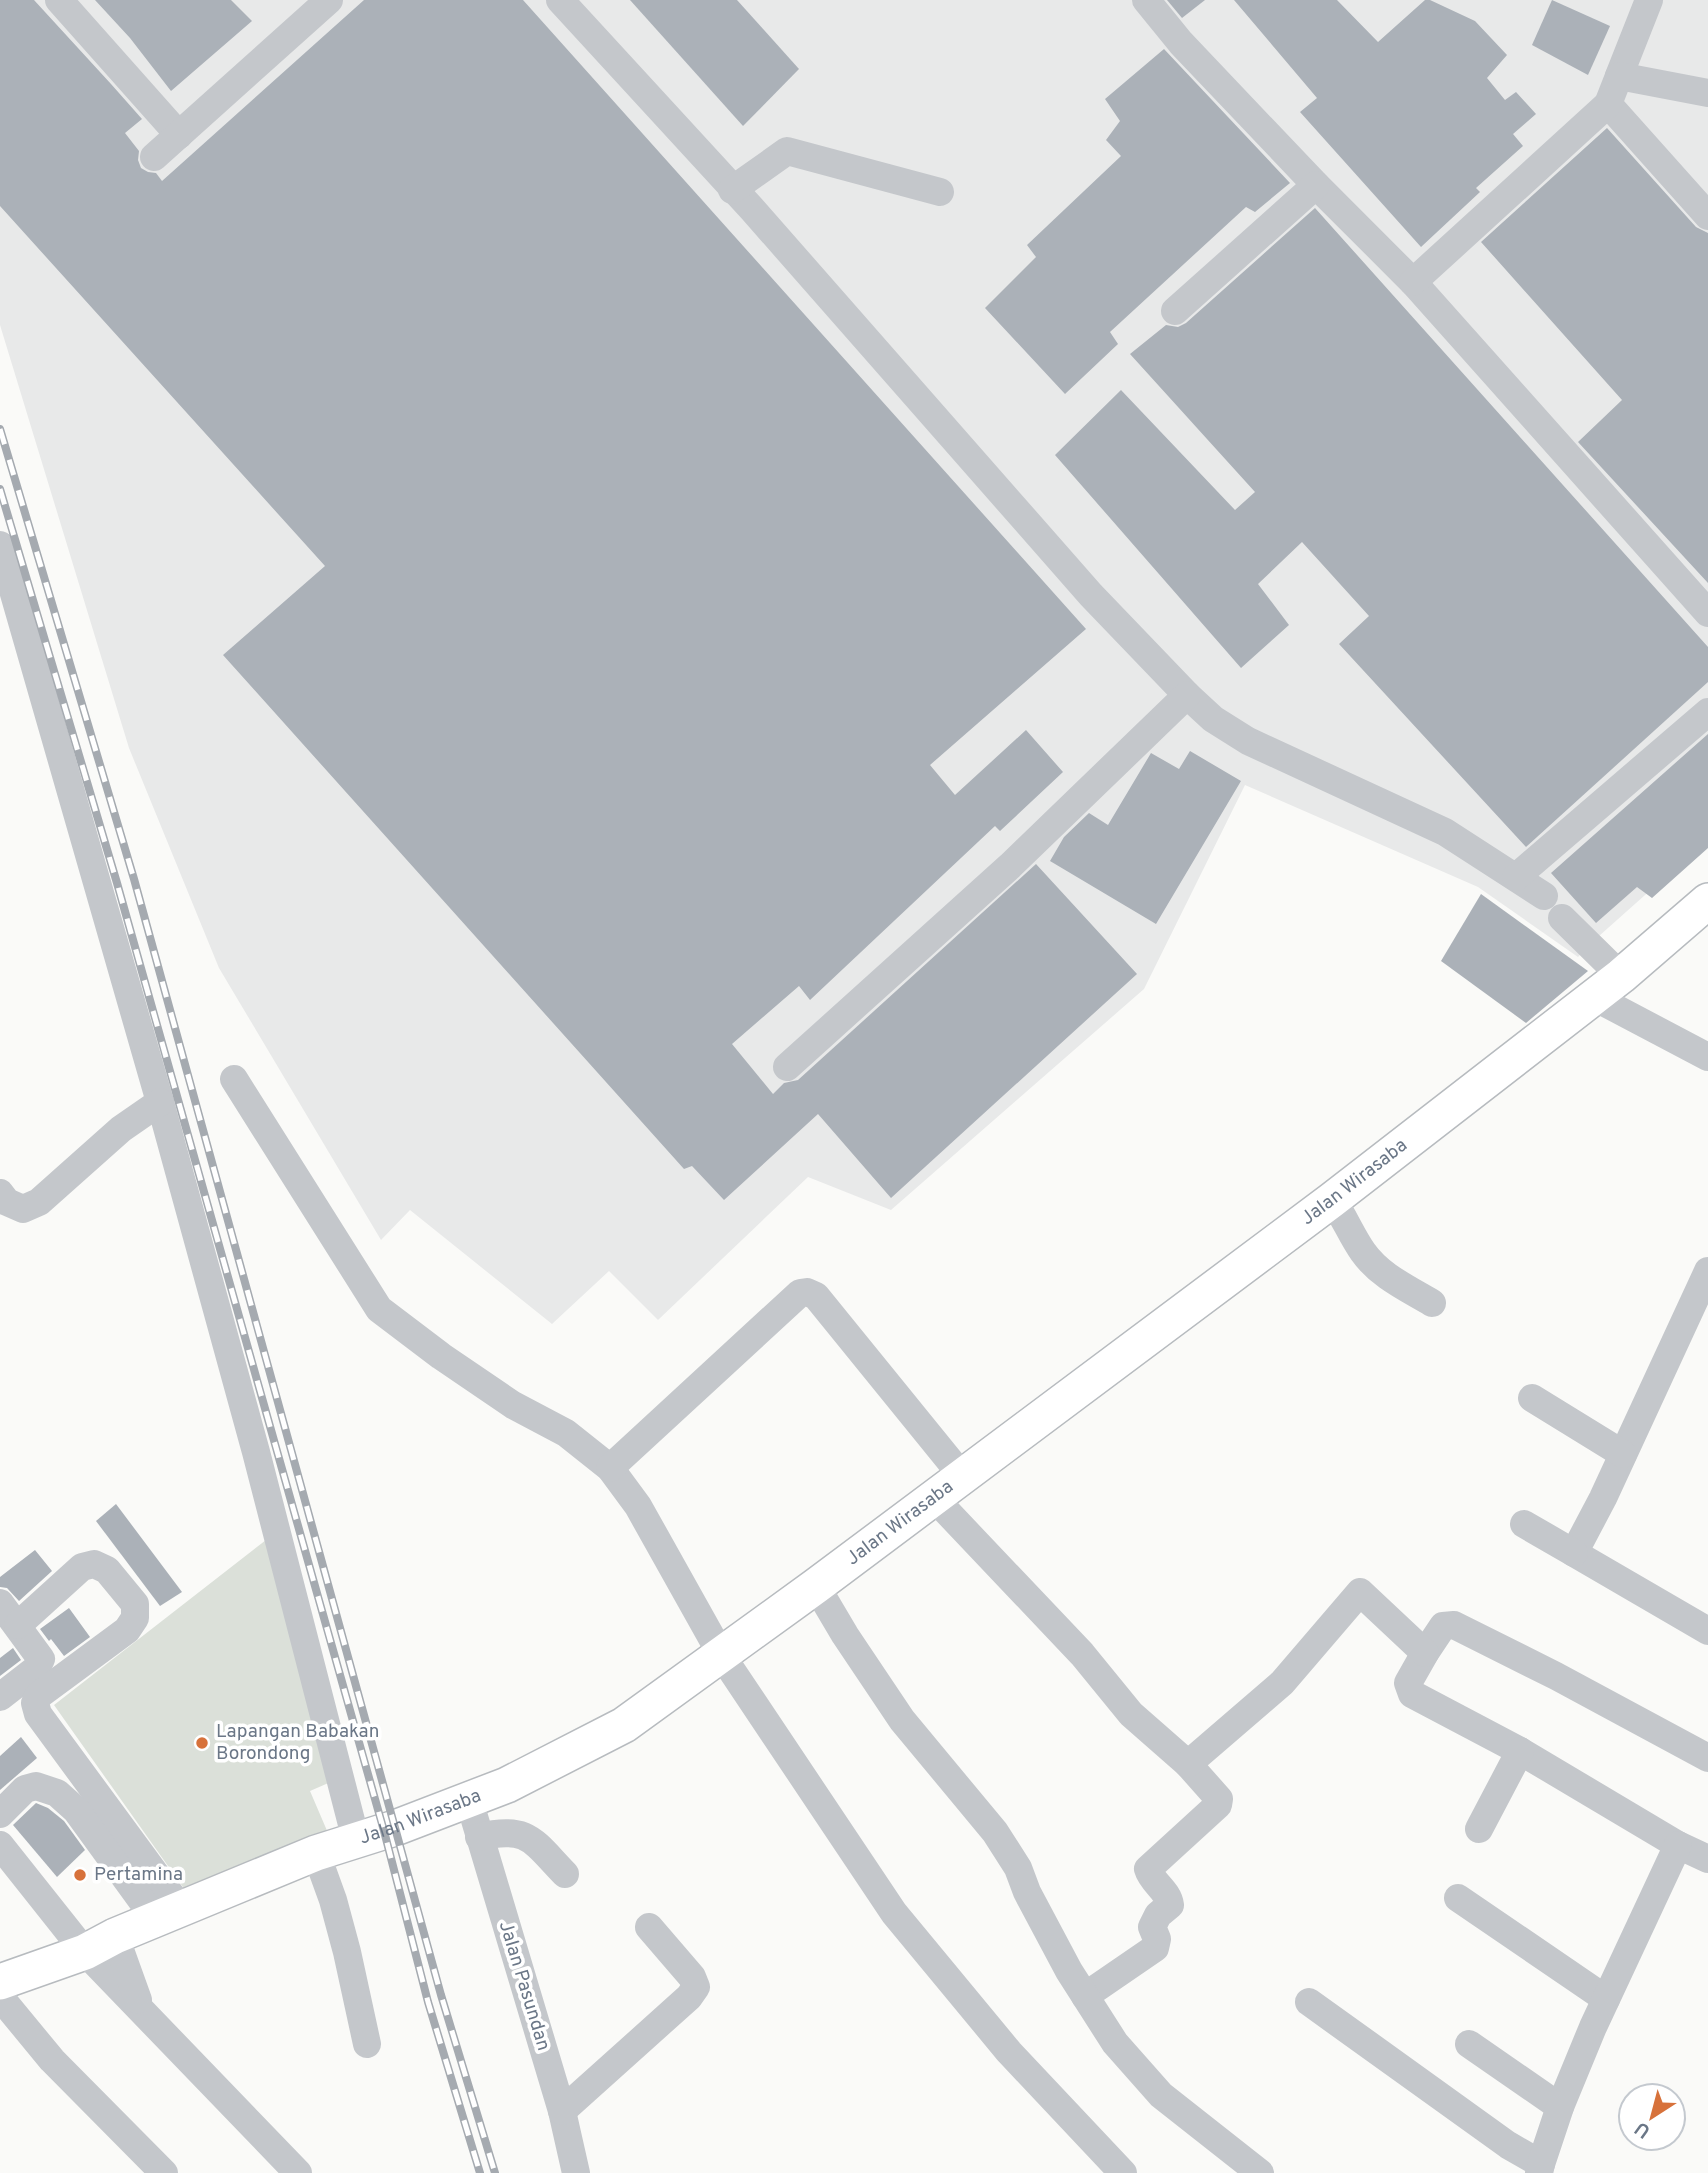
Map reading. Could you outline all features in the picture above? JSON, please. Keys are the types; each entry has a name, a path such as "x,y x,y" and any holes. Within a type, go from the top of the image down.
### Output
{"main road":[{"name":"Jalan Wirasaba","path":"0,1982 85,1952 115,1936 316,1853 507,1785 624,1725 963,1478 1332,1200 1607,987 1708,901"}],"street":[{"path":"59,0 178,135"},
{"path":"154,157 329,0"},
{"path":"560,0 733,190 1091,595 1213,719 1248,741 1445,832 1544,896"},
{"path":"1146,0 1181,43 1315,185 1413,282 1708,613"},
{"path":"1413,282 1608,104 1649,0"},
{"path":"1619,76 1708,93"},
{"path":"1608,104 1708,216"},
{"path":"733,190 787,151 940,192"},
{"path":"1175,311 1315,185"},
{"path":"0,545 10,619 160,1102 256,1452 356,1840"},
{"path":"787,1067 1029,849 1187,695"},
{"path":"1516,877 1708,712"},
{"path":"1562,918 1607,987 1708,1057"},
{"path":"234,1079 379,1309 513,1405 566,1433 610,1468 638,1506 722,1656 894,1913 1009,2052 1123,2173"},
{"path":"0,1193 8,1202 23,1209 40,1202 93,1152 160,1102"},
{"path":"1332,1200 1361,1250 1374,1266 1432,1303"},
{"path":"1574,1553 1708,1271"},
{"path":"610,1468 800,1293 807,1292 816,1296 963,1478"},
{"path":"1532,1398 1623,1454"},
{"path":"934,1498 1082,1654 1131,1714 1188,1764 1213,1790 1220,1802 1180,1843 1149,1869 1153,1880 1169,1898 1170,1905 1158,1915 1152,1927 1157,1940 1155,1948 1084,1996"},
{"path":"1524,1524 1705,1622"},
{"path":"18,1625 82,1567 94,1564 107,1570 135,1604 135,1618 127,1630 39,1695 35,1703 38,1714 169,1915"},
{"path":"817,1586 845,1635 902,1720 995,1832 1018,1868 1033,1903 1084,1996 1115,2043 1161,2095 1260,2173"},
{"path":"1188,1764 1282,1683 1360,1592 1424,1653"},
{"path":"0,1602 41,1659 36,1669 0,1697"},
{"path":"1708,1758 1556,1676 1454,1625 1443,1626 1424,1653 1408,1684 1412,1694 1520,1751 1678,1845 1708,1859"},
{"path":"1479,1829 1520,1751"},
{"path":"0,1814 25,1789 36,1786 57,1793 76,1810 169,1915"},
{"name":"Jalan Pasundan","path":"469,1800 562,2111 576,2173"},
{"path":"479,1837 497,1832 529,1837 565,1874"},
{"path":"0,1845 85,1952 298,2173"},
{"path":"1310,2002 1540,2168 1560,2107 1606,1999 1678,1845"},
{"path":"316,1853 347,1951 367,2044"},
{"path":"1458,1898 1606,1999"},
{"path":"562,2111 690,1997 696,1987 692,1977 649,1927"},
{"path":"115,1936 141,2010"},
{"path":"0,1997 52,2060 149,2168"},
{"path":"1469,2045 1560,2107"}],"shaded area":[{"path":"0,0 1708,0 1708,839 1578,957 1478,887 1245,785 1144,989 891,1210 808,1177 658,1320 609,1271 552,1324 410,1210 381,1240 219,968 129,748 0,325"},
{"name":"Lapangan Babakan Borondong","path":"266,1540 333,1781 310,1791 328,1833 185,1890 54,1705"}],"building":[{"path":"0,0 34,0 111,84 142,119 125,133 139,151 141,168 156,173 162,181 364,0 523,0 1086,629 930,765 955,795 1026,730 1063,772 1000,831 995,826 810,1000 799,986 732,1044 773,1094 784,1083 798,1080 1036,864 1137,974 891,1198 818,1114 724,1200 692,1166 684,1169 223,655 325,566 0,206"},
{"path":"95,0 231,0 252,21 171,91 130,38"},
{"path":"630,0 737,0 799,69 743,126"},
{"path":"1167,0 1205,0 1182,18"},
{"path":"1234,0 1337,0 1378,42 1425,0 1475,21 1507,55 1487,78 1505,100 1516,92 1536,114 1513,134 1523,146 1476,188 1480,192 1421,247 1300,112 1317,98"},
{"path":"1552,0 1610,26 1588,75 1532,45"},
{"path":"1164,49 1290,183 1255,212 1246,207 1110,332 1118,344 1065,394 985,308 1036,257 1027,245 1121,156 1106,140 1120,121 1105,99"},
{"path":"1607,128 1696,227 1708,233 1708,583 1578,442 1622,400 1481,242"},
{"path":"1315,208 1708,647 1708,682 1526,847 1339,644 1369,616 1302,542 1258,584 1289,625 1241,668 1055,455 1121,390 1235,510 1255,492 1130,354 1166,325 1178,327 1186,323"},
{"path":"1708,734 1708,848 1652,898 1637,887 1596,923 1551,873"},
{"path":"1190,751 1241,781 1156,924 1050,861 1064,837 1089,813 1108,825 1151,753 1179,769"},
{"path":"1481,894 1588,971 1526,1023 1441,961"},
{"path":"116,1504 182,1592 160,1606 96,1521"},
{"path":"35,1550 52,1571 19,1601 7,1588 0,1587 0,1577"},
{"path":"69,1608 90,1637 64,1656 40,1629"},
{"path":"13,1648 21,1660 0,1676 0,1658"},
{"path":"21,1737 37,1758 0,1790 0,1756"},
{"path":"36,1803 48,1808 64,1821 85,1850 57,1877 13,1825"}],"railway":[{"path":"0,429 134,879 441,1995 495,2173"},
{"path":"0,489 117,883 384,1831 428,2002 480,2173"}],"place":[{"name":"Lapangan Babakan Borondong","path":"202,1743"},
{"name":"Pertamina","path":"80,1875"}]}
